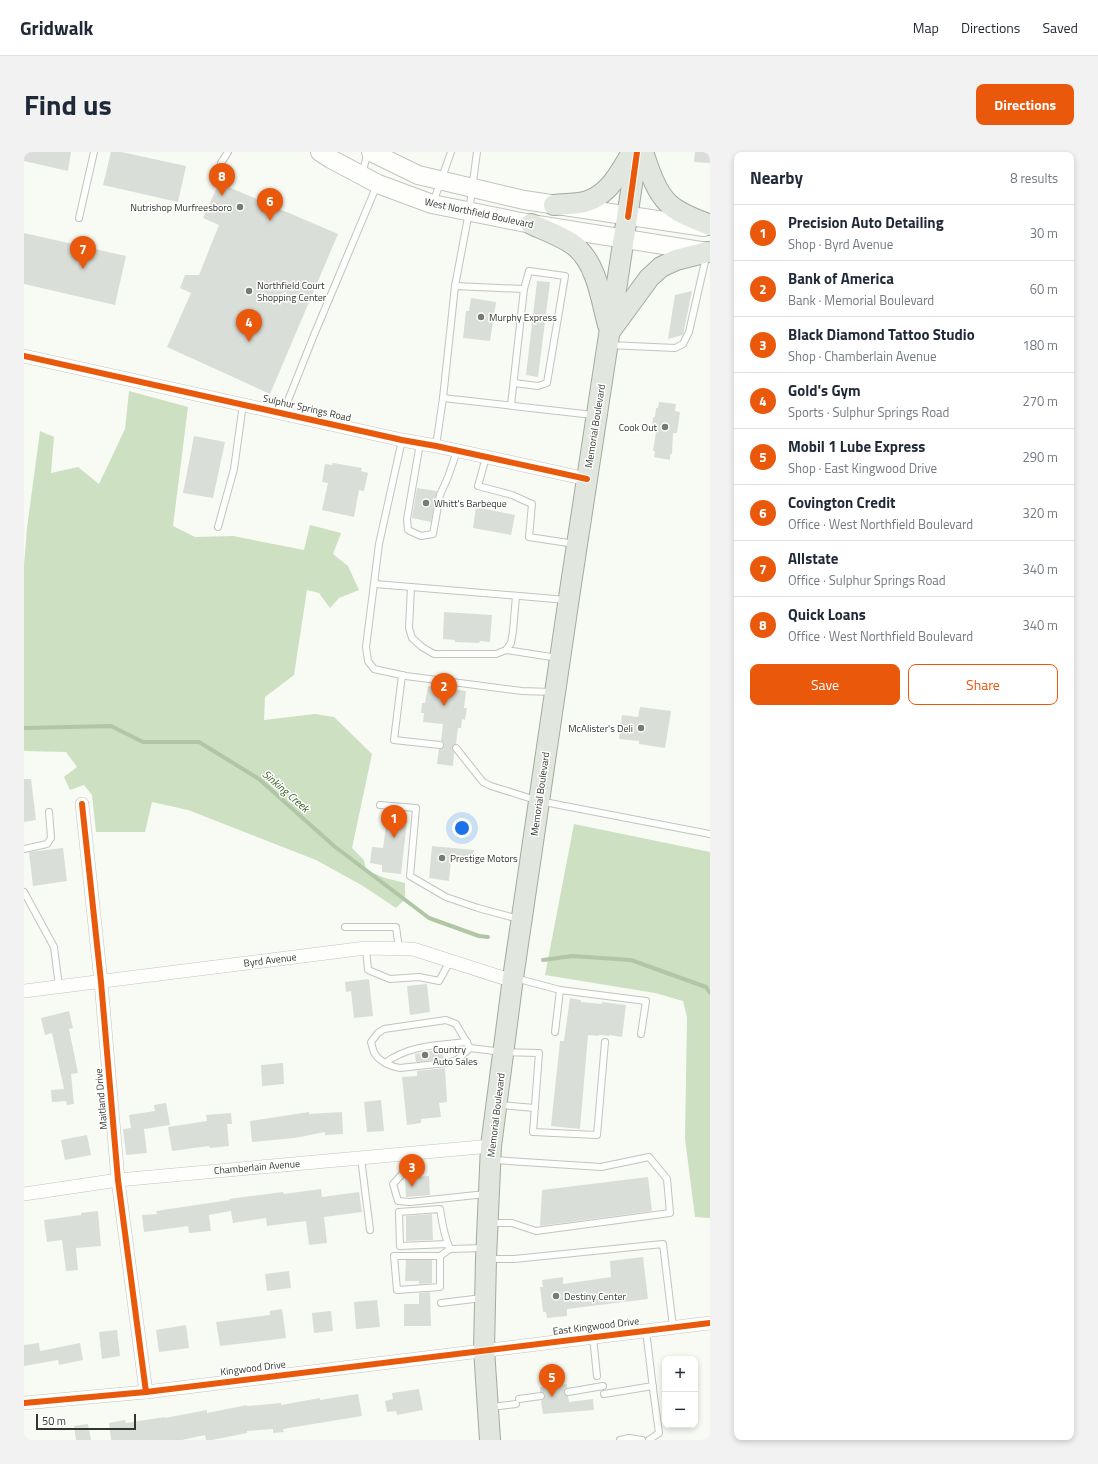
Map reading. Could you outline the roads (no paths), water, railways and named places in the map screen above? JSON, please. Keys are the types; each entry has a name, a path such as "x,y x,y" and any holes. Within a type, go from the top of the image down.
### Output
{"main road":[{"path":"371,152 418,175 524,200 628,217 710,226"},
{"path":"554,205 581,203 594,199 604,192 617,177 632,152"},
{"name":"Memorial Boulevard","path":"487,1440 488,1408 484,1350 490,1153 513,979 560,658 625,239 637,152"},
{"path":"643,152 651,174 668,203 710,226"},
{"name":"West Northfield Boulevard","path":"323,153 378,184 432,204 532,224 709,252"},
{"path":"532,224 575,246 585,256 599,291 609,338"},
{"path":"609,338 649,278 661,267 676,260 709,252"}],"street":[{"name":"Sulphur Springs Road","path":"24,356 402,440 587,479"},
{"name":"Maitland Drive","path":"82,804 101,982 118,1180 146,1392"},
{"name":"Byrd Avenue","path":"24,991 366,948 413,949 513,979"},
{"name":"Chamberlain Avenue","path":"24,1194 118,1180 410,1153 490,1153"},
{"name":"East Kingwood Drive","path":"484,1350 710,1323"},
{"name":"Kingwood Drive","path":"24,1403 146,1392 484,1350"}],"lane":[{"path":"80,218 94,152"},
{"path":"221,163 228,152"},
{"path":"361,175 368,152"},
{"path":"432,204 451,152"},
{"path":"436,446 443,398 455,286 469,212 477,152"},
{"path":"283,413 314,335 378,184"},
{"path":"609,338 675,348 683,344 689,332 709,252"},
{"path":"511,405 524,290 529,271 565,276 547,383 538,386 514,383"},
{"path":"455,286 524,290"},
{"path":"443,398 597,415"},
{"path":"218,527 234,469 243,404"},
{"path":"402,440 379,544 366,647 368,661 374,669 402,675 522,691 555,693"},
{"path":"420,443 407,519 408,530 421,536 433,534 440,494 457,451"},
{"path":"486,457 478,486 512,495 532,504 529,537 577,545"},
{"path":"375,584 569,600"},
{"path":"411,587 410,628 412,638 422,647 434,654 496,654 506,650 560,658"},
{"path":"506,650 511,643 516,596"},
{"path":"402,675 394,740 440,745"},
{"path":"456,748 483,782 491,786 539,801 710,834"},
{"path":"380,805 416,808 410,876 446,897 478,908 522,920"},
{"path":"24,849 47,844 51,838 49,812"},
{"path":"24,892 54,947 59,987"},
{"path":"345,927 396,927 399,949"},
{"path":"366,948 368,970 390,979 419,978 439,981 450,961"},
{"path":"513,979 560,990 646,1001 641,1034"},
{"path":"555,1032 560,990"},
{"path":"470,1048 456,1024 446,1020 384,1029 378,1033 371,1042 375,1054 385,1063 400,1068 446,1063 457,1060 470,1048 503,1052 539,1053 533,1132 598,1135 605,1042"},
{"path":"385,1063 394,1056 409,1050 467,1042"},
{"path":"496,1105 534,1108"},
{"path":"410,1153 404,1172 393,1184 398,1201 410,1202 489,1194"},
{"path":"487,1223 512,1223 536,1231 670,1213 667,1179 649,1157 601,1167 490,1153"},
{"path":"361,1158 370,1230"},
{"path":"448,1247 440,1209 399,1212 400,1246 448,1247 514,1259 664,1244 673,1327"},
{"path":"440,1256 394,1256 397,1290 440,1287 440,1256 448,1247"},
{"path":"441,1303 485,1298"},
{"path":"646,1330 652,1386 660,1433 650,1440"},
{"path":"593,1337 597,1376"},
{"path":"568,1392 603,1386"},
{"path":"604,1394 652,1386"},
{"path":"488,1408 540,1396"},
{"path":"620,1440 629,1438 642,1440"}],"waterway":[{"name":"Sinking Creek","path":"24,728 111,726 143,742 199,742 259,779 334,846 429,918 479,936 488,937"},
{"path":"543,960 572,956 631,960 706,987 710,993"}],"place":[{"name":"Quick Loans","path":"222,196"},
{"name":"Nutrishop Murfreesboro","path":"240,207"},
{"name":"Covington Credit","path":"270,221"},
{"name":"Allstate","path":"83,269"},
{"name":"Northfield Court Shopping Center","path":"249,291"},
{"name":"Murphy Express","path":"481,317"},
{"name":"Gold's Gym","path":"249,342"},
{"name":"Cook Out","path":"665,427"},
{"name":"Whitt's Barbeque","path":"426,503"},
{"name":"Bank of America","path":"444,706"},
{"name":"McAlister's Deli","path":"641,728"},
{"name":"Precision Auto Detailing","path":"394,838"},
{"name":"Prestige Motors","path":"442,858"},
{"name":"Country Auto Sales","path":"425,1055"},
{"name":"Black Diamond Tattoo Studio","path":"412,1187"},
{"name":"Destiny Center","path":"556,1296"},
{"name":"Mobil 1 Lube Express","path":"552,1397"}]}
